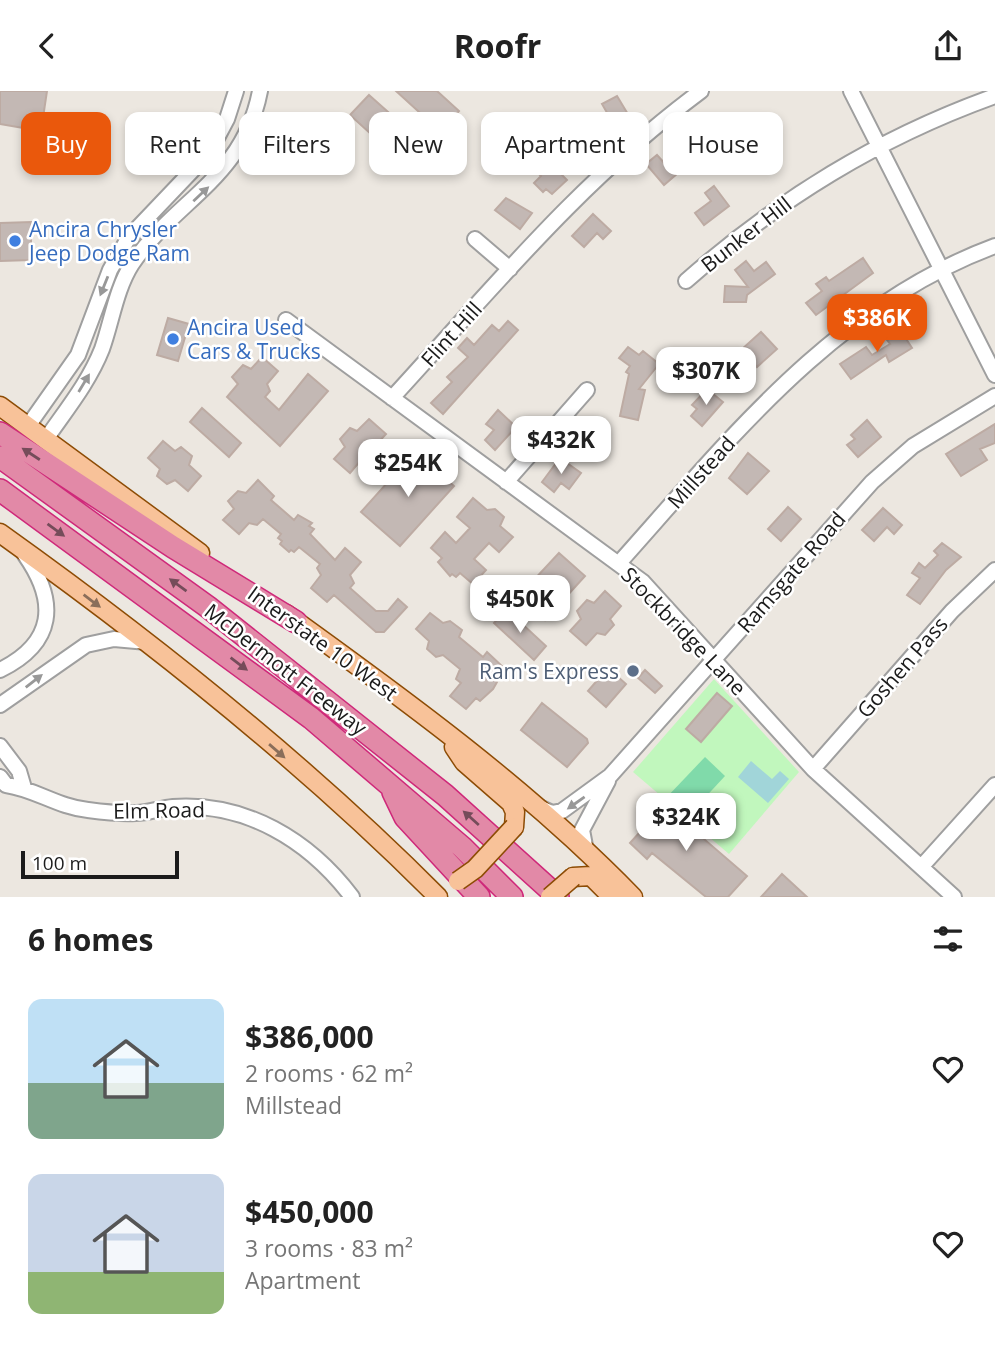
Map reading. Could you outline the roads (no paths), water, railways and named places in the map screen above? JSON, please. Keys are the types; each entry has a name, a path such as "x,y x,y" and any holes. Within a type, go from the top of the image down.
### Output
{"highway":[{"path":"0,433 173,547 296,622"},
{"name":"McDermott Freeway","path":"0,457 208,607 446,795 558,897"},
{"name":"McDermott Freeway","path":"0,490 311,718 462,847 512,897"},
{"path":"390,784 405,817 479,897"}],"main road":[{"name":"Interstate 10 West","path":"0,406 444,732 537,806 633,897"},
{"path":"0,533 147,642 226,705 438,897"},
{"path":"420,879 446,884 458,881 475,869 514,827 515,812 511,803 464,762 444,732"},
{"path":"550,897 573,877 590,876 612,897"}],"street":[{"path":"28,426 78,355 110,270 129,237 209,153 227,119 236,91"},
{"path":"46,439 95,363 119,290 133,263 162,228 226,167 253,116 260,91"},
{"name":"Flint Hill","path":"649,133 701,91"},
{"path":"851,91 995,375"},
{"name":"Bunker Hill","path":"686,281 733,240 802,190 879,145 942,115 995,96"},
{"name":"Flint Hill","path":"392,398 541,232 598,175"},
{"path":"475,239 510,269"},
{"name":"Millstead","path":"619,563 754,412 796,370 885,302 942,270 995,246"},
{"name":"Stockbridge Lane","path":"286,320 619,563 651,590 813,769 923,865 954,897"},
{"path":"506,482 587,390"},
{"name":"Ramsgate Road","path":"537,806 552,813 562,811 610,776 872,482 913,446 995,396"},
{"path":"0,670 28,651 47,617 47,595 39,575 18,545"},
{"name":"Goshen Pass","path":"813,769 952,611 995,570"},
{"path":"0,705 86,645 114,639 147,642"},
{"path":"0,746 19,771 24,788"},
{"name":"Ramsgate Road","path":"587,852 582,830 610,776"},
{"name":"Elm Road","path":"0,777 6,785 24,788 57,804 86,810 138,813 172,807 211,807 255,819 283,832 312,854 352,897"},
{"path":"923,865 995,785"}],"water":[{"path":"751,761 772,779 780,771 789,779 768,803 738,777"}],"place":[{"name":"Ancira Chrysler Jeep Dodge Ram","path":"15,241"},
{"name":"Ancira Used Cars & Trucks","path":"173,339"},
{"name":"Ram's Express","path":"633,671"}]}
